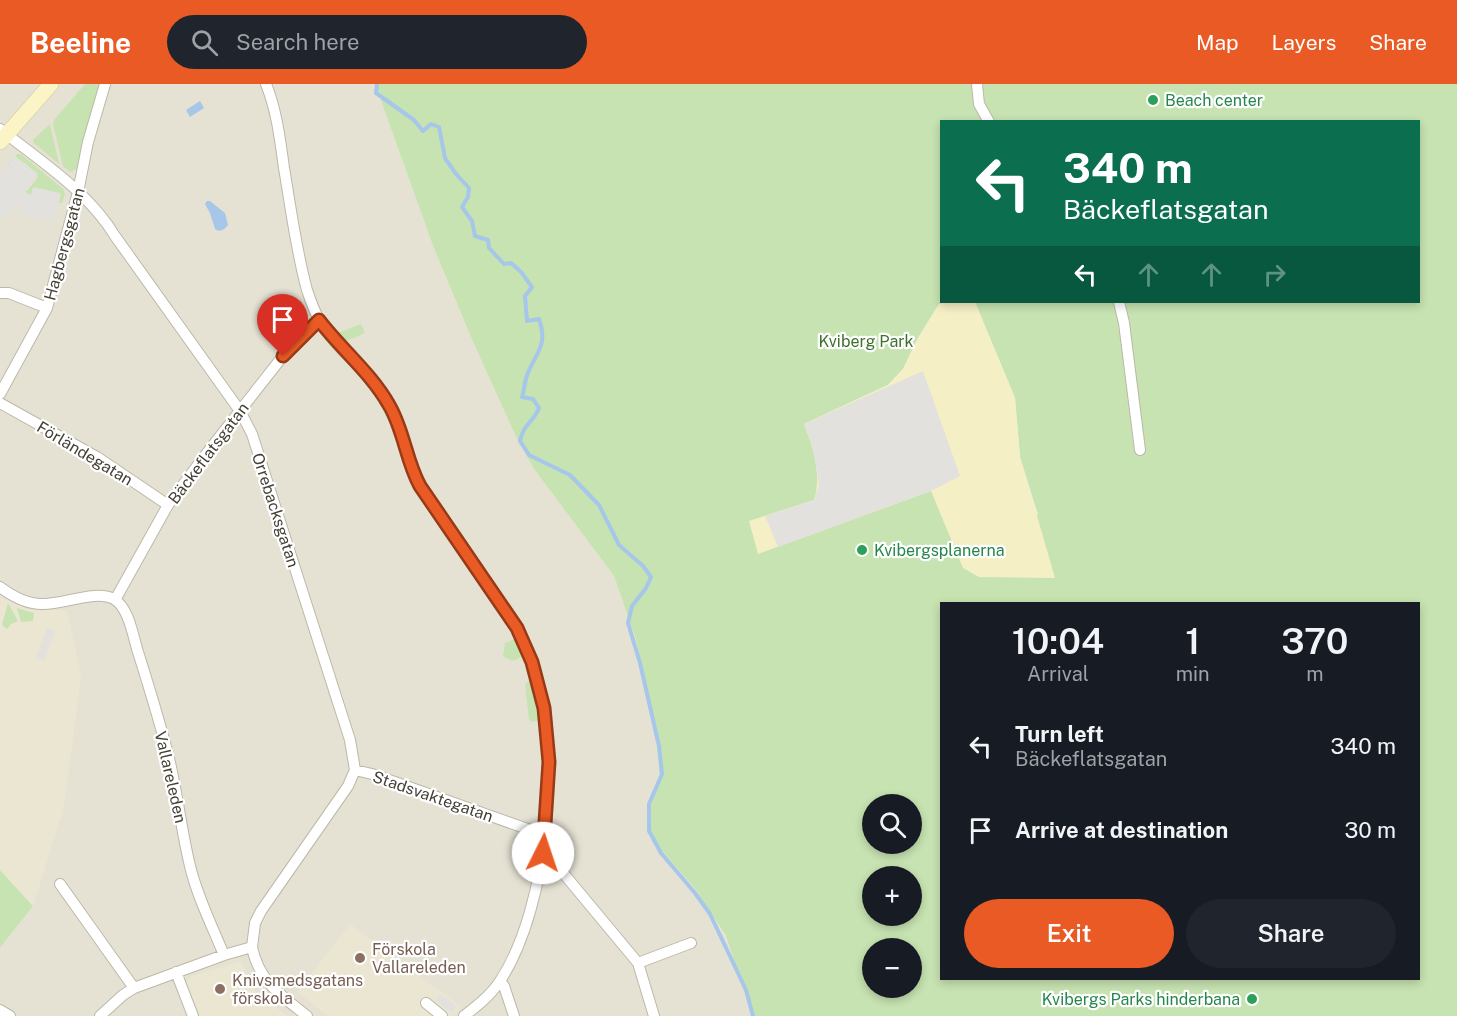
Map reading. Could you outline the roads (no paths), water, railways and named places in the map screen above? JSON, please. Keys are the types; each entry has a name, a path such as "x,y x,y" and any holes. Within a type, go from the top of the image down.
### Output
{"street":[{"path":"2,135 51,84"},
{"name":"Hagbergsgatan","path":"0,394 47,308 78,192 88,142 105,84"},
{"path":"266,84 276,112 295,236 307,290 319,320 389,403 414,476 517,628 532,662 544,708 549,762 542,859 530,917 518,950 500,982 465,1016"},
{"path":"977,84 979,104 988,120"},
{"name":"Orrebacksgatan","path":"2,135 78,192 104,217 115,236 240,411 252,434 350,740 355,770"},
{"path":"0,293 9,293 47,308"},
{"path":"1119,303 1124,323 1140,450"},
{"name":"Bäckeflatsgatan","path":"115,600 168,505 283,356 319,320"},
{"name":"Förländegatan","path":"0,403 97,457 168,505"},
{"path":"0,587 19,599 41,604 93,597 107,597 115,600"},
{"name":"Vallareleden","path":"115,600 125,612 143,667 170,765 190,867 224,955"},
{"path":"307,1016 265,980 259,970 252,947 255,923 348,786 355,770"},
{"name":"Stadsvaktegatan","path":"355,770 544,833"},
{"path":"542,859 554,862 638,963 654,1016"},
{"path":"60,884 134,988"},
{"path":"638,963 691,942"},
{"path":"100,1016 134,988 252,947"},
{"path":"176,972 193,1016"},
{"path":"500,982 504,986 514,1016"},
{"path":"426,1003 442,1016"},
{"path":"0,1010 10,1016"}],"water":[{"path":"200,101 204,108 190,117 186,110"},
{"path":"207,201 225,213 228,225 222,230 215,229 205,204"}],"waterway":[{"path":"377,84 376,93 414,120 423,131 431,124 439,127 445,158 469,188 468,197 462,207 472,221 475,236 488,240 489,248 504,264 511,263 521,272 532,287 525,296 527,321 539,319 542,342 527,376 522,397 533,399 539,408 524,430 520,441 529,455 570,475 599,505 619,545 643,566 651,577 646,588 632,606 628,623 640,663 659,746 662,774 649,804 649,831 661,853 710,914 746,990 753,1016"}],"place":[{"name":"Beach center","path":"1153,100"},
{"name":"Kvibergsplanerna","path":"862,550"},
{"name":"Förskola Vallareleden","path":"360,958"},
{"name":"Knivsmedsgatans förskola","path":"220,989"},
{"name":"Kvibergs Parks hinderbana","path":"1252,999"}],"park label":[{"name":"Kviberg Park","path":"866,341"}]}
